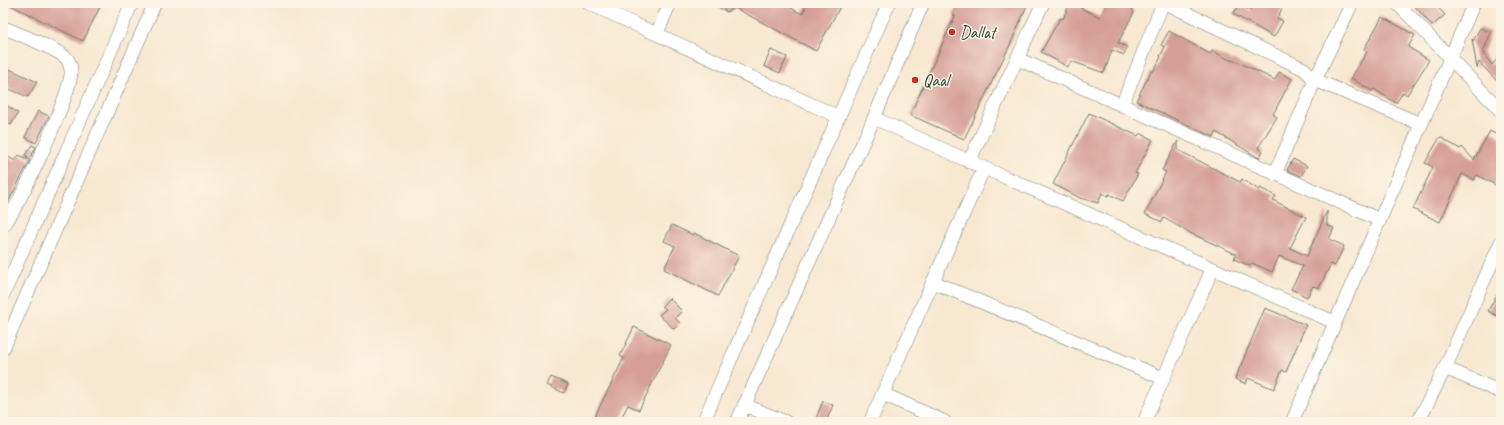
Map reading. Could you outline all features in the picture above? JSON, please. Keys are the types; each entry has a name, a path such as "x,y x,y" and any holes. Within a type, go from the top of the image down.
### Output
{"street":[{"path":"3,295 132,3"},
{"path":"3,349 155,3"},
{"path":"588,3 657,33 839,117"},
{"path":"657,33 670,3"},
{"path":"703,422 889,3"},
{"path":"736,422 874,118 923,3"},
{"path":"969,162 1043,3"},
{"path":"1122,105 1164,3 1304,69 1315,80 1421,124"},
{"path":"1275,174 1315,80 1352,3"},
{"path":"1397,3 1449,59 1501,111"},
{"path":"1297,420 1334,322 1474,3"},
{"path":"3,27 60,53 68,60 71,72 66,96 25,189 3,226"},
{"path":"1018,59 1380,220"},
{"path":"874,118 1212,270 1334,322"},
{"path":"870,422 984,168"},
{"path":"1418,422 1445,368 1501,242"},
{"path":"1144,422 1212,270"},
{"path":"932,282 1163,378"},
{"path":"1445,368 1501,392"},
{"path":"883,394 946,422"},
{"path":"744,405 786,422"}],"building":[{"path":"6,3 102,3 83,41"},
{"path":"711,3 782,3 802,14 808,3 842,3 816,51 735,8 727,12"},
{"path":"958,3 1028,3 1010,45 964,139 910,115 955,16 953,15"},
{"path":"1070,3 1100,17 1107,3 1135,3 1132,10 1134,12 1118,43 1127,47 1124,55 1112,50 1104,73 1071,61 1068,67 1041,52 1060,18 1063,19"},
{"path":"1254,3 1285,3 1277,18 1283,21 1274,37 1233,14 1240,4 1250,11"},
{"path":"1412,3 1434,3 1445,15 1432,26"},
{"path":"1382,17 1415,35 1408,47 1429,60 1407,95 1403,92 1396,103 1374,89 1372,91 1351,78 1367,52 1364,49"},
{"path":"1480,28 1491,32 1483,53 1492,65 1501,55 1501,71 1498,73 1500,76 1496,80 1479,62 1477,68 1472,39 1473,41"},
{"path":"1169,31 1210,54 1212,51 1232,61 1232,59 1275,80 1279,72 1292,79 1273,114 1277,117 1258,148 1263,151 1259,158 1216,132 1214,137 1136,101 1151,71 1153,72 1161,57 1160,56 1165,47 1161,45"},
{"path":"771,50 787,57 780,73 764,66"},
{"path":"3,66 37,82 28,97 7,88 10,82 3,78"},
{"path":"3,103 18,113 11,125 3,120"},
{"path":"38,111 49,116 36,143 25,137"},
{"path":"1089,113 1138,136 1140,133 1153,140 1135,173 1138,174 1123,201 1109,194 1108,196 1102,193 1098,203 1080,198 1053,184"},
{"path":"1490,131 1501,137 1501,188 1477,175 1474,180 1462,174 1440,222 1413,209 1433,167 1425,163 1440,137 1460,149 1462,147 1474,160"},
{"path":"1178,141 1178,150 1240,182 1242,179 1259,190 1260,188 1276,196 1273,200 1306,217 1290,248 1307,256 1327,211 1327,225 1334,228 1329,239 1344,246 1335,266 1331,264 1319,288 1313,286 1307,297 1291,289 1303,266 1279,256 1272,272 1252,263 1250,266 1234,259 1236,254 1190,233 1164,218 1162,222 1145,214 1166,172 1162,170"},
{"path":"32,145 36,147 30,158 25,155"},
{"path":"3,154 15,161 19,155 30,160 3,212"},
{"path":"1293,159 1307,166 1301,176 1287,170"},
{"path":"672,225 693,235 694,233 739,256 718,296 664,269 675,246 664,241"},
{"path":"1501,287 1501,318 1488,311"},
{"path":"669,298 682,311 675,318 680,323 674,329 659,315 666,309 662,306"},
{"path":"1265,308 1306,325 1286,372 1282,370 1274,389 1248,378 1246,384 1235,379"},
{"path":"634,327 671,345 639,410 628,405 619,422 592,422 624,358 620,356"},
{"path":"551,377 568,384 564,393 547,385"},
{"path":"823,401 833,405 826,422 816,418"}],"place":[{"name":"Dallat","path":"952,32"},
{"name":"Qaal","path":"915,80"}]}
